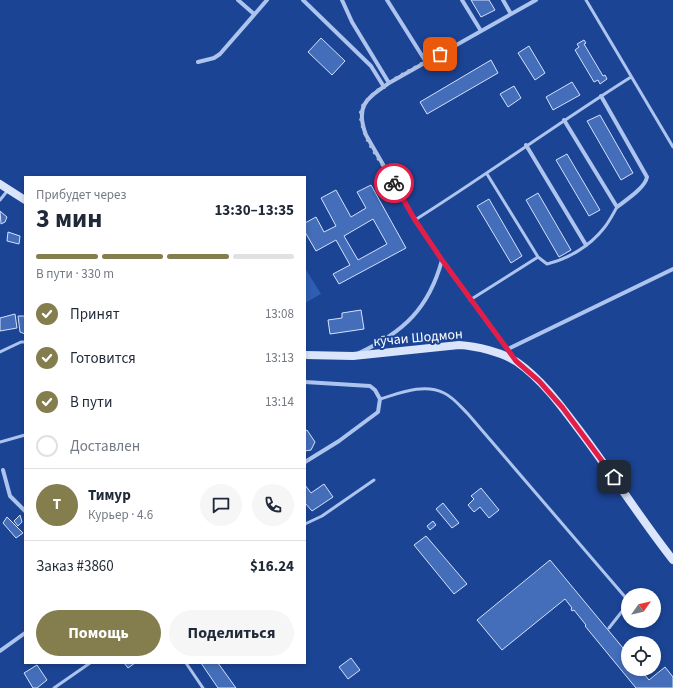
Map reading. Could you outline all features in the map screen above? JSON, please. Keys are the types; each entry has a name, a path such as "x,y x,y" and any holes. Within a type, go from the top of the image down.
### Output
{"main road":[{"path":"0,184 24,199"},
{"name":"кӯчаи Шодмон","path":"306,354 353,356 473,346 516,361 539,381 562,407 673,560"}],"street":[{"path":"238,0 254,14"},
{"path":"198,62 214,58 220,54 267,0"},
{"path":"303,0 371,66 384,86"},
{"path":"342,0 352,22 389,83"},
{"path":"387,0 426,62"},
{"path":"462,0 481,31"},
{"path":"503,0 511,14"},
{"path":"516,361 470,300 415,220 366,135 362,124 361,112 364,104 371,96 384,86 536,0"},
{"path":"564,120 617,207 641,187 646,181 647,177 601,96"},
{"path":"526,145 586,245"},
{"path":"353,356 375,346 392,334 415,314 432,290 442,260"},
{"path":"508,349 673,269"},
{"path":"306,382 370,386 375,390 380,399 378,412 339,441 306,461"},
{"path":"3,470 10,496 24,510"},
{"path":"0,651 24,633"}],"lane":[{"path":"586,0 673,147"},
{"path":"415,220 487,174 526,145 631,77"},
{"path":"487,174 538,257 547,264 562,261 586,245 604,228 617,207"},
{"path":"0,200 9,189"},
{"path":"470,300 538,257"},
{"path":"0,352 24,342"},
{"path":"380,399 410,390 438,391 446,393 468,414 626,598 627,605 609,628"},
{"path":"0,442 24,434"},
{"path":"306,524 322,516 374,480"},
{"path":"54,688 89,664"},
{"path":"187,664 203,688"}],"shaded area":[{"path":"306,270 321,294 306,302"}],"building":[{"path":"471,0 489,0 495,10 481,17"},
{"path":"321,38 345,61 332,75 308,52"},
{"path":"584,40 586,43 584,44 603,76 605,75 607,79 600,84 598,80 594,82 575,50 579,47 577,44"},
{"path":"529,46 545,73 535,80 518,53"},
{"path":"491,60 498,73 427,114 420,102"},
{"path":"572,82 580,95 553,110 546,97"},
{"path":"514,86 521,98 508,107 500,94"},
{"path":"600,115 633,173 621,180 587,121"},
{"path":"567,154 600,210 589,216 556,160"},
{"path":"371,185 406,248 339,284 333,274 350,265 336,240 316,251 306,234 306,222 316,217 324,232 336,226 321,198 336,190 351,217 366,208 357,192","holes":["373,219 387,244 358,260 344,236"]},
{"path":"538,193 571,250 559,257 526,200"},
{"path":"489,199 522,256 511,263 477,206"},
{"path":"0,211 7,217 5,222 1,224"},
{"path":"8,232 20,236 19,244 7,241"},
{"path":"361,310 364,329 330,334 328,320 342,318 342,313"},
{"path":"15,314 17,328 0,331 0,318"},
{"path":"18,316 24,316 24,334 20,332"},
{"path":"306,430 315,442 311,450 306,451"},
{"path":"324,484 333,497 312,511 306,504 306,486 311,493"},
{"path":"481,488 499,510 489,518 480,507 474,512 468,505 474,499 471,496"},
{"path":"443,503 459,523 452,528 436,509"},
{"path":"20,515 22,522 18,526 14,521"},
{"path":"7,517 23,533 16,538 3,523"},
{"path":"433,521 436,525 430,530 427,526"},
{"path":"426,536 467,584 454,594 414,545"},
{"path":"550,560 621,646 621,670 585,626 586,625 574,610 572,611 572,608 565,599 502,650 477,620"},
{"path":"351,658 360,670 348,679 339,667"},
{"path":"125,664 134,664 128,668"},
{"path":"202,664 219,664 236,688 218,688"},
{"path":"37,665 47,680 37,688 33,688 24,673"},
{"path":"665,667 673,677 673,688 636,688 626,676 646,676 649,680 654,676 661,676 661,670"}],"way so far":[{"path":"394,183 366,135 362,124 361,112 364,104 371,96 389,83 440,54"}],"route":[{"path":"394,183 415,220 470,300 516,361 539,381 562,407 614,477"}]}
